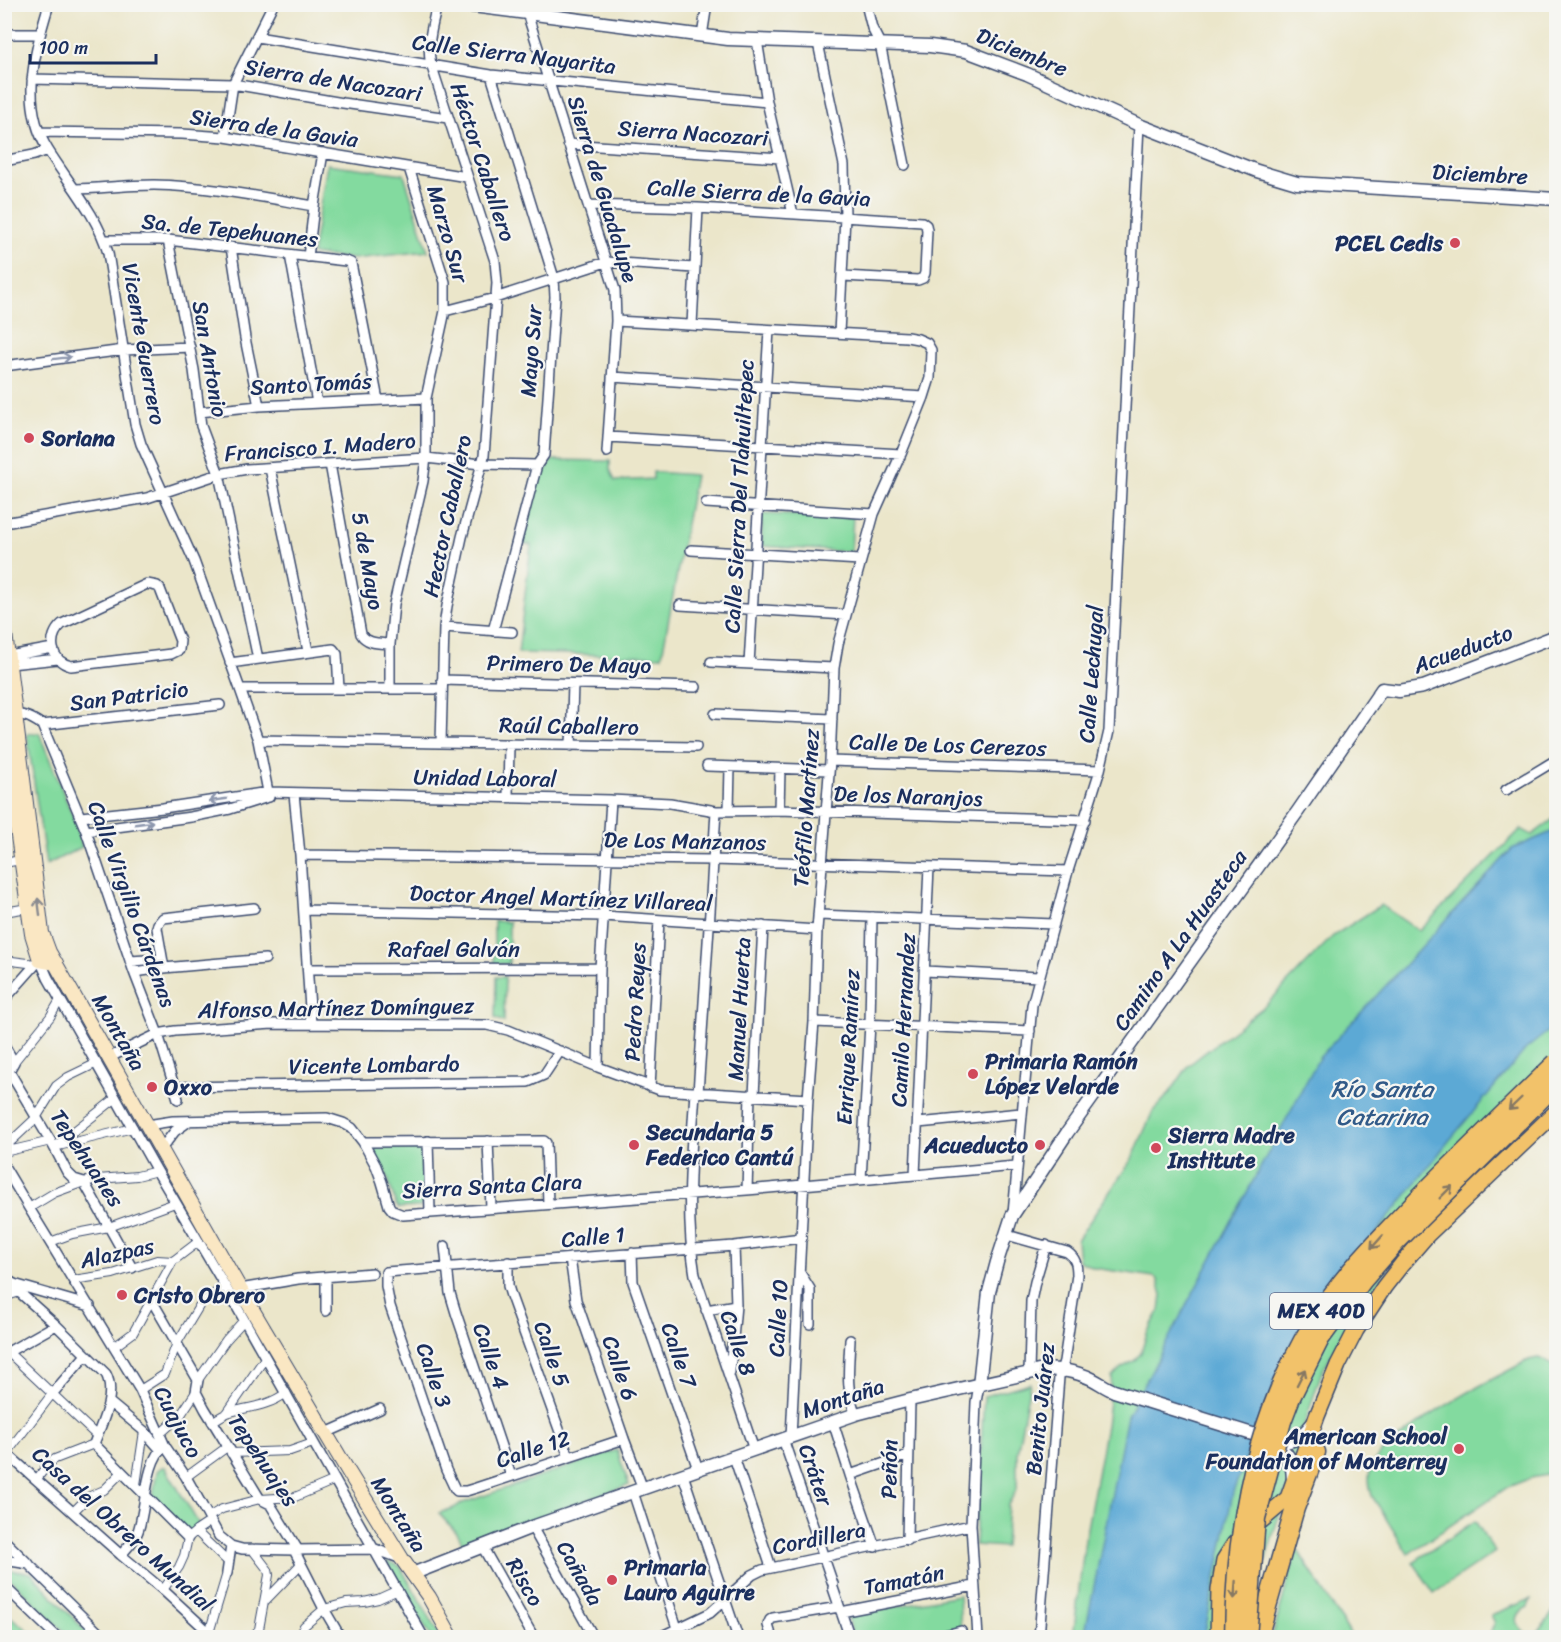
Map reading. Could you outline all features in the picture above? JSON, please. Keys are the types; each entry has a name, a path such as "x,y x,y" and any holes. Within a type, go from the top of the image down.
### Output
{"highway":[{"name":"MEX 40D","path":"1234,1638 1239,1547 1255,1466 1285,1377 1315,1320 1348,1275 1382,1236 1557,1063"},
{"name":"MEX 40D","path":"1247,1638 1256,1518 1282,1421 1320,1339 1363,1280 1396,1242 1557,1084"},
{"path":"1258,1638 1295,1508 1316,1452"}],"main road":[{"name":"Montaña","path":"4,625 9,660 9,815 21,860 32,934 104,1060 161,1149 163,1168 220,1266 240,1288 412,1574"},
{"name":"Montaña","path":"4,738 42,933 45,960"},
{"path":"1218,1638 1219,1590 1224,1560 1235,1543 1291,1492 1317,1416 1338,1365 1356,1330 1384,1287 1427,1235 1557,1112"},
{"path":"1266,1638 1275,1596 1331,1404 1360,1342 1410,1268 1557,1125"},
{"path":"412,1574 429,1597 452,1638"}],"street":[{"name":"Vicente Guerrero","path":"49,4 39,34 32,79 33,113 48,150 76,189 105,240 135,424 141,444 194,561 258,741 271,794"},
{"path":"225,137 233,84 273,4"},
{"name":"Héctor Caballero","path":"437,4 429,55 495,261 497,283 495,298"},
{"name":"Diciembre","path":"457,4 702,36 930,46 966,51 1027,74 1139,125 1257,171 1298,183 1557,200"},
{"path":"702,36 706,4"},
{"path":"866,4 870,21 880,44 905,165"},
{"name":"Sierra de Guadalupe","path":"527,13 615,290 616,321 607,452"},
{"path":"4,34 39,34"},
{"name":"Calle Sierra Nayarita","path":"257,37 491,75 766,102"},
{"path":"757,40 766,102 793,214"},
{"path":"616,321 839,333 845,217 844,165 818,42"},
{"name":"Mayo Sur","path":"491,75 554,278 554,319 543,455 537,465 493,631"},
{"name":"Sierra de Nacozari","path":"32,79 233,84 448,118"},
{"name":"Calle Lechugal","path":"1012,1216 1032,1005 1068,871 1100,770 1109,731 1139,125"},
{"name":"Sierra de la Gavia","path":"39,132 182,134 225,137 467,177"},
{"name":"Sierra Nacozari","path":"568,144 780,158"},
{"path":"4,161 48,150"},
{"path":"308,257 323,153"},
{"name":"Marzo Sur","path":"390,689 390,644 396,593 417,509 426,458 426,398 445,311 446,296 445,282 409,168"},
{"path":"76,189 180,186 219,190 314,206"},
{"name":"Calle Sierra de la Gavia","path":"588,205 698,208 922,222 926,225 923,278 918,280 843,276"},
{"path":"692,325 698,208"},
{"name":"Sa. de Tepehuanes","path":"105,240 168,240 351,263 378,400"},
{"name":"San Antonio","path":"168,240 190,347 198,412 204,438 219,474 258,659"},
{"path":"231,247 245,338 259,406"},
{"path":"290,255 317,403"},
{"path":"445,311 495,298 606,262 694,268"},
{"name":"Hector Caballero","path":"441,743 444,627 449,594 484,456 495,298"},
{"name":"Calle Sierra Del Tlahuiltepec","path":"749,664 769,330"},
{"name":"Teófilo Martínez","path":"802,1238 817,930 834,668 838,644 874,514 924,397 932,361 931,350 927,344 918,339 839,333"},
{"path":"4,366 124,350 190,347"},
{"path":"612,378 924,397"},
{"name":"Santo Tomás","path":"198,412 259,406 426,398"},
{"path":"608,437 901,454"},
{"name":"Francisco I. Madero","path":"4,523 147,498 219,474 247,469 426,458 481,464 537,465"},
{"name":"5 de Mayo","path":"330,464 361,634 371,642 390,644"},
{"path":"270,468 308,651"},
{"path":"706,503 874,514"},
{"path":"691,550 861,560"},
{"path":"147,584 160,589 180,641 179,650 171,654 71,666 58,659 53,648 53,637 57,628 62,624 147,584"},
{"path":"680,605 846,615"},
{"path":"444,627 512,632"},
{"name":"Acueducto","path":"1382,689 1399,692 1423,687 1557,636"},
{"path":"9,660 53,648"},
{"path":"230,663 333,648 339,689"},
{"path":"9,660 58,659"},
{"path":"711,662 834,668"},
{"name":"Primero De Mayo","path":"240,689 390,689 442,684 696,687"},
{"path":"571,746 573,684"},
{"name":"Camino A La Huasteca","path":"1012,1216 1067,1133 1298,811 1382,689"},
{"name":"San Patricio","path":"42,725 220,705"},
{"path":"10,714 26,715 42,725"},
{"path":"715,714 832,719"},
{"name":"Calle Virgilio Cárdenas","path":"42,725 81,817 130,962 158,1034 178,1099"},
{"name":"Raúl Caballero","path":"258,741 696,747"},
{"path":"508,797 509,744"},
{"path":"1506,790 1557,760"},
{"name":"Calle De Los Cerezos","path":"707,766 780,769 829,766 1100,770"},
{"path":"729,810 730,767"},
{"path":"779,810 780,769"},
{"name":"Unidad Laboral","path":"86,831 191,817 230,809 271,794"},
{"name":"Unidad Laboral","path":"81,817 271,794 611,800 670,803 694,808"},
{"path":"294,794 311,1024"},
{"path":"598,1067 600,968 611,800"},
{"name":"De los Naranjos","path":"694,808 716,811 779,810 1085,820"},
{"name":"Calle 8","path":"716,811 710,922 689,1194 691,1248 695,1275 754,1450"},
{"name":"De Los Manzanos","path":"300,855 713,860 1068,871"},
{"path":"4,863 21,860"},
{"name":"Camilo Hernandez","path":"915,1175 929,867"},
{"path":"4,912 28,908"},
{"path":"163,963 157,928 163,918 254,908"},
{"name":"Doctor Angel Martínez Villareal","path":"304,910 603,916 817,930"},
{"path":"818,915 1054,924"},
{"name":"Enrique Ramírez","path":"861,1179 870,1024 872,917"},
{"name":"Pedro Reyes","path":"650,1087 659,920"},
{"name":"Manuel Huerta","path":"747,1190 763,926"},
{"path":"130,962 265,959"},
{"path":"4,960 45,960"},
{"path":"4,1000 45,960"},
{"name":"Montaña","path":"45,960 60,999 104,1060 116,1098 133,1128 163,1168 175,1203 198,1242 220,1266 225,1286 375,1549"},
{"path":"134,972 163,963"},
{"name":"Rafael Galván","path":"308,969 600,968"},
{"path":"925,971 1040,977"},
{"path":"9,1070 50,1017 60,999"},
{"path":"814,1022 1030,1031"},
{"name":"Alfonso Martínez Domínguez","path":"104,1060 158,1034 175,1031 273,1024 487,1025 508,1030 650,1087 674,1092 808,1099"},
{"name":"Tepehuanes","path":"4,1045 9,1070 36,1118 67,1172 74,1179 84,1182 132,1268"},
{"name":"Vicente Lombardo","path":"174,1087 528,1082 543,1075 560,1051"},
{"path":"4,1150 36,1118 56,1086 68,1077 104,1060"},
{"path":"52,1144 116,1098"},
{"path":"918,1123 1021,1113"},
{"path":"147,1125 173,1121 327,1118 352,1128 363,1142 538,1139 546,1143 548,1204"},
{"path":"161,1149 175,1131 189,1121"},
{"path":"4,1150 52,1144 133,1128"},
{"path":"428,1141 430,1212"},
{"path":"488,1141 491,1208"},
{"name":"Sierra Santa Clara","path":"363,1142 379,1174 389,1206 393,1211 404,1215 747,1190 1016,1166"},
{"name":"Cuajuco","path":"4,1166 140,1390 160,1433 163,1447 186,1477 219,1536 231,1546"},
{"path":"29,1208 54,1193 84,1182 137,1176 163,1168"},
{"path":"50,1242 72,1234 110,1227 175,1203"},
{"path":"978,1638 971,1525 976,1402 980,1384 989,1292 1012,1216"},
{"name":"Benito Juárez","path":"1007,1235 1046,1245 1072,1255 1077,1265 1060,1373 1040,1638"},
{"name":"Calle 1","path":"386,1272 734,1246 802,1238"},
{"name":"Calle 10","path":"787,1438 802,1238"},
{"name":"Alazpas","path":"73,1280 113,1274 157,1260 173,1261 198,1242"},
{"path":"1029,1373 1032,1301 1046,1245"},
{"name":"Calle 4","path":"445,1246 450,1293 512,1476"},
{"path":"729,1377 736,1305 734,1246"},
{"name":"Calle 7","path":"632,1253 633,1282 698,1469"},
{"name":"Calle 6","path":"570,1258 576,1299 624,1439 677,1628"},
{"path":"114,1347 134,1333 173,1261"},
{"name":"Calle 5","path":"508,1262 508,1286 511,1296 569,1457"},
{"name":"Calle 3","path":"386,1272 390,1305 446,1470 455,1489"},
{"path":"240,1288 372,1273"},
{"path":"800,1273 810,1289 810,1324"},
{"path":"326,1277 326,1311"},
{"path":"4,1278 106,1374 110,1386 109,1402 95,1440 55,1459 48,1464 37,1479"},
{"path":"140,1390 165,1374 177,1343 201,1303 225,1286"},
{"path":"4,1298 16,1288 32,1289 90,1306"},
{"path":"151,1299 198,1380"},
{"path":"706,1310 736,1305"},
{"path":"160,1433 180,1416 196,1392 198,1380 226,1340 244,1320"},
{"path":"56,1325 6,1354 52,1394 122,1472 188,1538"},
{"path":"850,1340 849,1390 850,1402 856,1414"},
{"path":"6,1451 86,1354"},
{"path":"227,1413 265,1358"},
{"name":"Montaña","path":"412,1574 532,1527 856,1414 1043,1370 1090,1378 1113,1394 1277,1445"},
{"name":"Tepehuajes","path":"196,1392 260,1499 270,1504 296,1550 300,1565 341,1638"},
{"path":"212,1422 227,1413 266,1404 285,1393"},
{"name":"Peñón","path":"907,1540 910,1400"},
{"path":"109,1402 163,1447 155,1458 138,1531 122,1555"},
{"path":"326,1433 380,1409"},
{"path":"1277,1445 1303,1435 1317,1416"},
{"path":"833,1422 875,1547"},
{"path":"136,1485 144,1431"},
{"name":"Cráter","path":"787,1438 850,1638"},
{"name":"Calle 12","path":"455,1489 466,1491 624,1439"},
{"path":"186,1477 229,1450 290,1451 313,1443"},
{"path":"1277,1445 1286,1452 1290,1460 1291,1492"},
{"name":"Casa del Obrero Mundial","path":"6,1451 212,1635"},
{"path":"849,1475 908,1455"},
{"path":"734,1457 771,1567"},
{"path":"74,1511 88,1497 104,1490 122,1472"},
{"path":"683,1474 738,1638"},
{"path":"163,1590 179,1567 188,1538 222,1509 260,1499 295,1497 335,1480"},
{"name":"Cordillera","path":"658,1638 710,1613 752,1575 771,1567 875,1547 971,1525"},
{"name":"Cañada","path":"532,1527 594,1638"},
{"path":"196,1531 228,1562"},
{"path":"4,1540 104,1638"},
{"path":"212,1635 231,1546 296,1550 375,1549 402,1559"},
{"name":"Risco","path":"482,1546 534,1638"},
{"path":"252,1549 268,1570 269,1575 259,1629 252,1638"},
{"path":"375,1549 424,1638"},
{"path":"4,1560 30,1564"},
{"path":"264,1602 300,1565"},
{"path":"4,1586 58,1638"},
{"name":"Tamatán","path":"772,1638 768,1625 773,1618 840,1610 974,1586"},
{"path":"298,1638 304,1626 324,1609 346,1603 378,1599 398,1590"},
{"path":"932,1638 961,1631"}],"green space":[{"path":"327,164 404,174 428,251 354,259 312,254"},
{"path":"552,460 610,461 610,469 615,481 653,479 653,472 695,475 662,656 518,653 531,545 522,543 539,472 546,470"},
{"path":"762,514 853,517 851,552 762,546"},
{"path":"39,733 76,824 82,847 46,865 27,734"},
{"path":"1556,817 1556,1099 1435,1210 1403,1248 1350,1320 1321,1374 1302,1432 1293,1470 1265,1561 1248,1637 1073,1638 1085,1539 1106,1426 1112,1377 1141,1353 1147,1333 1160,1310 1162,1295 1158,1280 1154,1277 1094,1268 1079,1261 1077,1240 1132,1159 1153,1111 1169,1094 1189,1065 1266,1005 1333,936 1381,905 1419,931 1521,829 1532,835"},
{"path":"494,921 509,922 509,964 494,964"},
{"path":"496,977 505,977 504,1022 495,1018"},
{"path":"377,1147 420,1147 423,1150 424,1202 420,1207 399,1208 396,1205 387,1175 373,1151"},
{"path":"1538,1358 1556,1368 1556,1472 1508,1487 1408,1554 1372,1496 1369,1477 1374,1461 1391,1444 1445,1406 1529,1360"},
{"path":"1030,1383 1017,1453 1017,1489 1008,1505 1005,1547 975,1545 984,1396"},
{"path":"617,1450 629,1485 462,1544 459,1535 439,1513 460,1504"},
{"path":"165,1467 200,1526 187,1533 152,1500 157,1471"},
{"path":"1475,1521 1495,1552 1434,1593 1413,1562"},
{"path":"1297,1549 1352,1637 1272,1637"},
{"path":"385,1560 400,1566 441,1637 431,1637"},
{"path":"5,1569 31,1573 91,1637 70,1637 5,1574"},
{"path":"959,1595 961,1631 932,1637 852,1637 848,1615"},
{"path":"1531,1599 1528,1607 1521,1611 1518,1617 1519,1627 1533,1634 1539,1631 1556,1608 1556,1637 1488,1637 1495,1623 1491,1615"},
{"path":"4,1614 8,1615 37,1637 5,1637"}],"water":[{"name":"Río Santa Catarina","path":"1556,830 1556,1025 1526,1049 1448,1142 1331,1291 1275,1384 1233,1492 1204,1637 1084,1638 1127,1416 1319,1058 1512,849"}],"place":[{"name":"PCEL Cedis","path":"1455,243"},
{"name":"Soriana","path":"29,438"},
{"name":"Primaria Ramón López Velarde","path":"973,1074"},
{"name":"Oxxo","path":"152,1087"},
{"name":"Secundaria 5 Federico Cantú","path":"634,1145"},
{"name":"Acueducto","path":"1040,1145"},
{"name":"Sierra Madre Institute","path":"1156,1148"},
{"name":"Cristo Obrero","path":"122,1295"},
{"name":"American School Foundation of Monterrey","path":"1459,1449"},
{"name":"Primaria Lauro Aguirre","path":"612,1580"}]}
